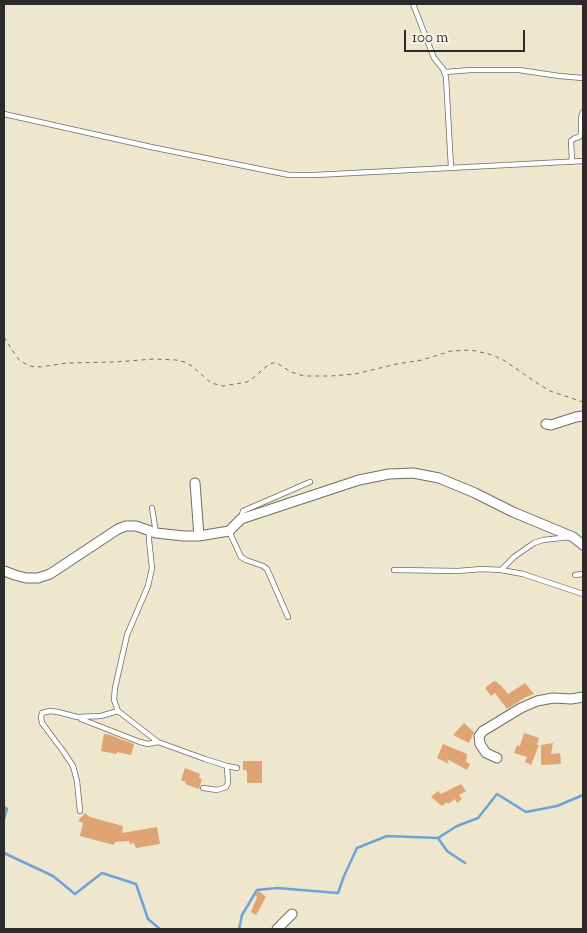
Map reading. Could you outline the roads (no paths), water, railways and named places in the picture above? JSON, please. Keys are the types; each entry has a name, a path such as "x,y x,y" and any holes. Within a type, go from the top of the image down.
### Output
{"street":[{"path":"546,424 557,424 576,416 583,416"},
{"path":"4,570 15,576 26,578 38,578 50,574 118,529 126,526 136,526 152,531 184,536 199,536 229,531 241,519 358,480 389,474 413,473 439,478 573,537 583,545"},
{"path":"196,483 199,536"},
{"path":"497,758 486,753 480,744 479,736 483,730 537,701 553,698 571,699 583,697"},
{"path":"276,929 292,914"}],"lane":[{"path":"413,4 434,58 445,72 451,168"},
{"path":"445,72 519,70 583,78"},
{"path":"572,162 571,141 581,134 583,112"},
{"path":"4,114 151,147 289,175 583,161"},
{"path":"241,519 243,512 310,482"},
{"path":"152,508 152,531 149,540 152,568 148,586 127,635 114,700 118,710 158,742 237,768"},
{"path":"229,531 241,557 267,569 288,617"},
{"path":"501,570 514,557 534,543 542,540 573,537"},
{"path":"394,570 458,571 482,568 501,570 523,574 583,594"},
{"path":"575,575 583,574"},
{"path":"77,717 101,716 118,710"},
{"path":"80,811 77,781 73,766 42,724 42,713 50,711 77,717 140,742 148,744 158,742"},
{"path":"203,788 217,790 226,787 228,783 227,766"}],"waterway":[{"path":"438,838 457,826 478,818 497,794 526,812 557,806 583,795"},
{"path":"4,807 7,809 4,819"},
{"path":"239,929 242,915 257,890 277,888 338,893 357,848 387,836 438,838 447,851 465,863"},
{"path":"4,853 53,876 75,894 102,873 136,884 148,919 160,929"}]}
